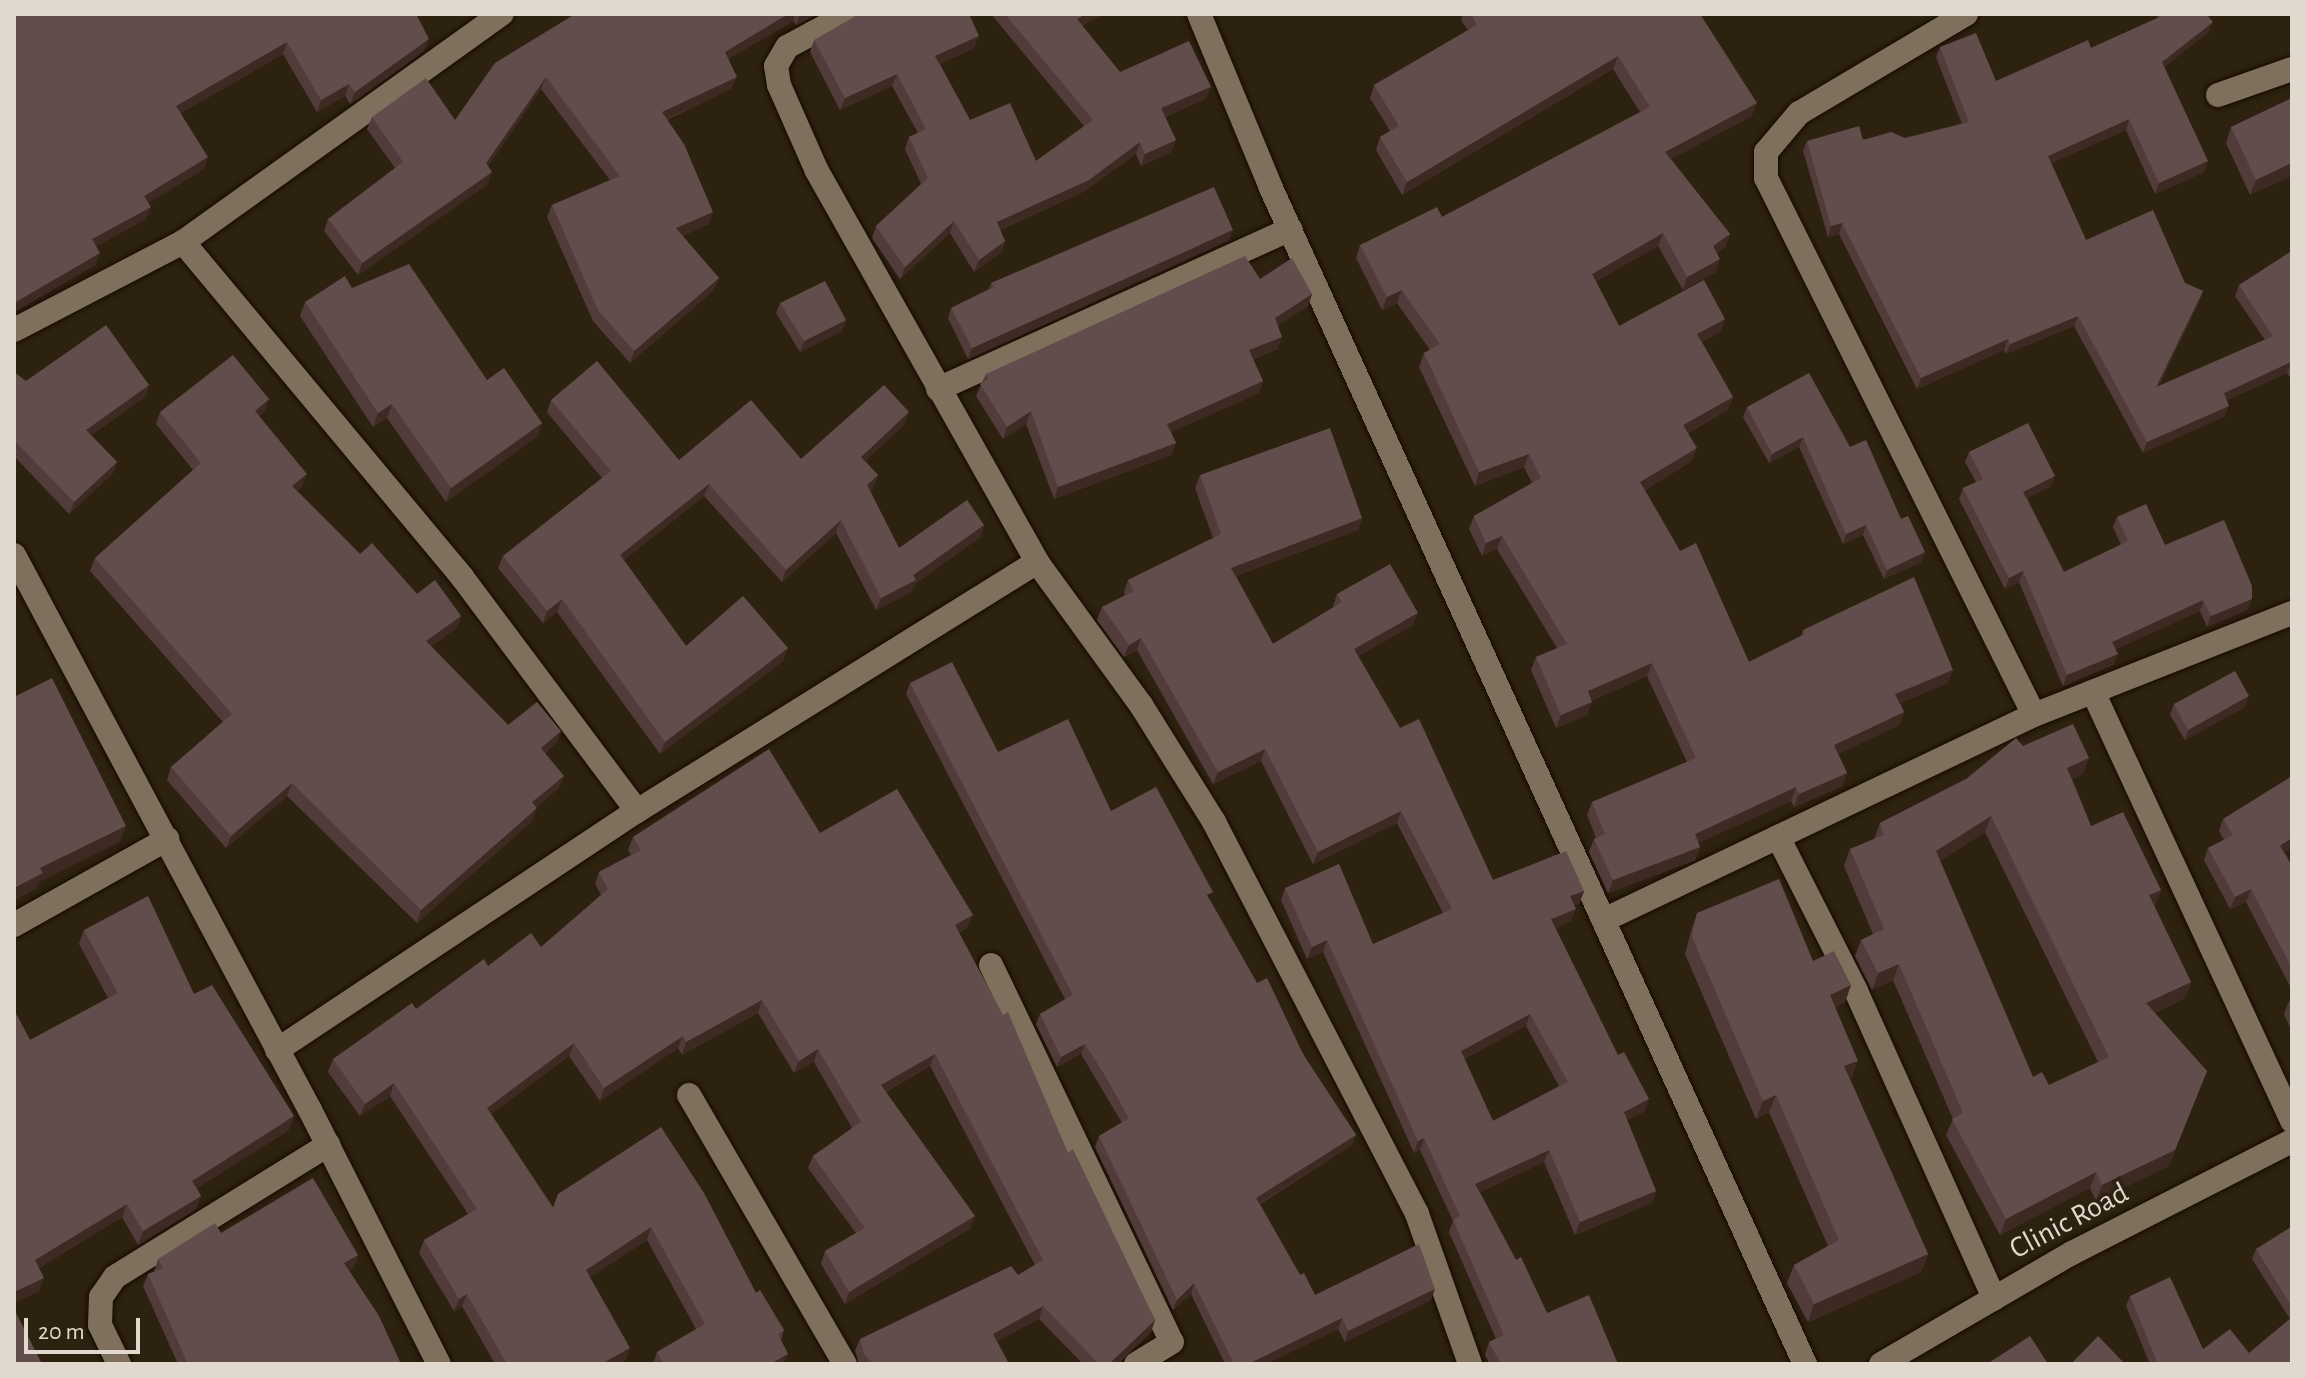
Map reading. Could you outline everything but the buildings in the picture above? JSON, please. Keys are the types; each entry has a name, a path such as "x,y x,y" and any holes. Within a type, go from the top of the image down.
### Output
{"street":[{"path":"14,330 52,315 183,242 502,14"},
{"path":"848,14 787,47 776,66 779,85 852,237 1037,562 1141,705 1214,822 1417,1214 1470,1364"},
{"path":"1199,14 1290,229 1805,1364"},
{"path":"1966,14 1799,113 1766,152 1766,178 2034,715"},
{"path":"2218,95 2292,69"},
{"path":"938,389 1290,229"},
{"path":"183,242 462,577 637,811"},
{"path":"14,555 328,1145 439,1364"},
{"path":"277,1050 637,811 1037,562"},
{"path":"1604,920 2034,715 2292,613"},
{"path":"2093,692 2292,1121"},
{"path":"1778,837 1856,991 1994,1298"},
{"path":"14,925 167,839"},
{"path":"991,965 1172,1342 1136,1364"},
{"path":"689,1095 845,1364"},
{"name":"Clinic Road","path":"1881,1364 1994,1298 2292,1141"},
{"path":"119,1364 100,1325 101,1297 115,1277 328,1145"}]}
